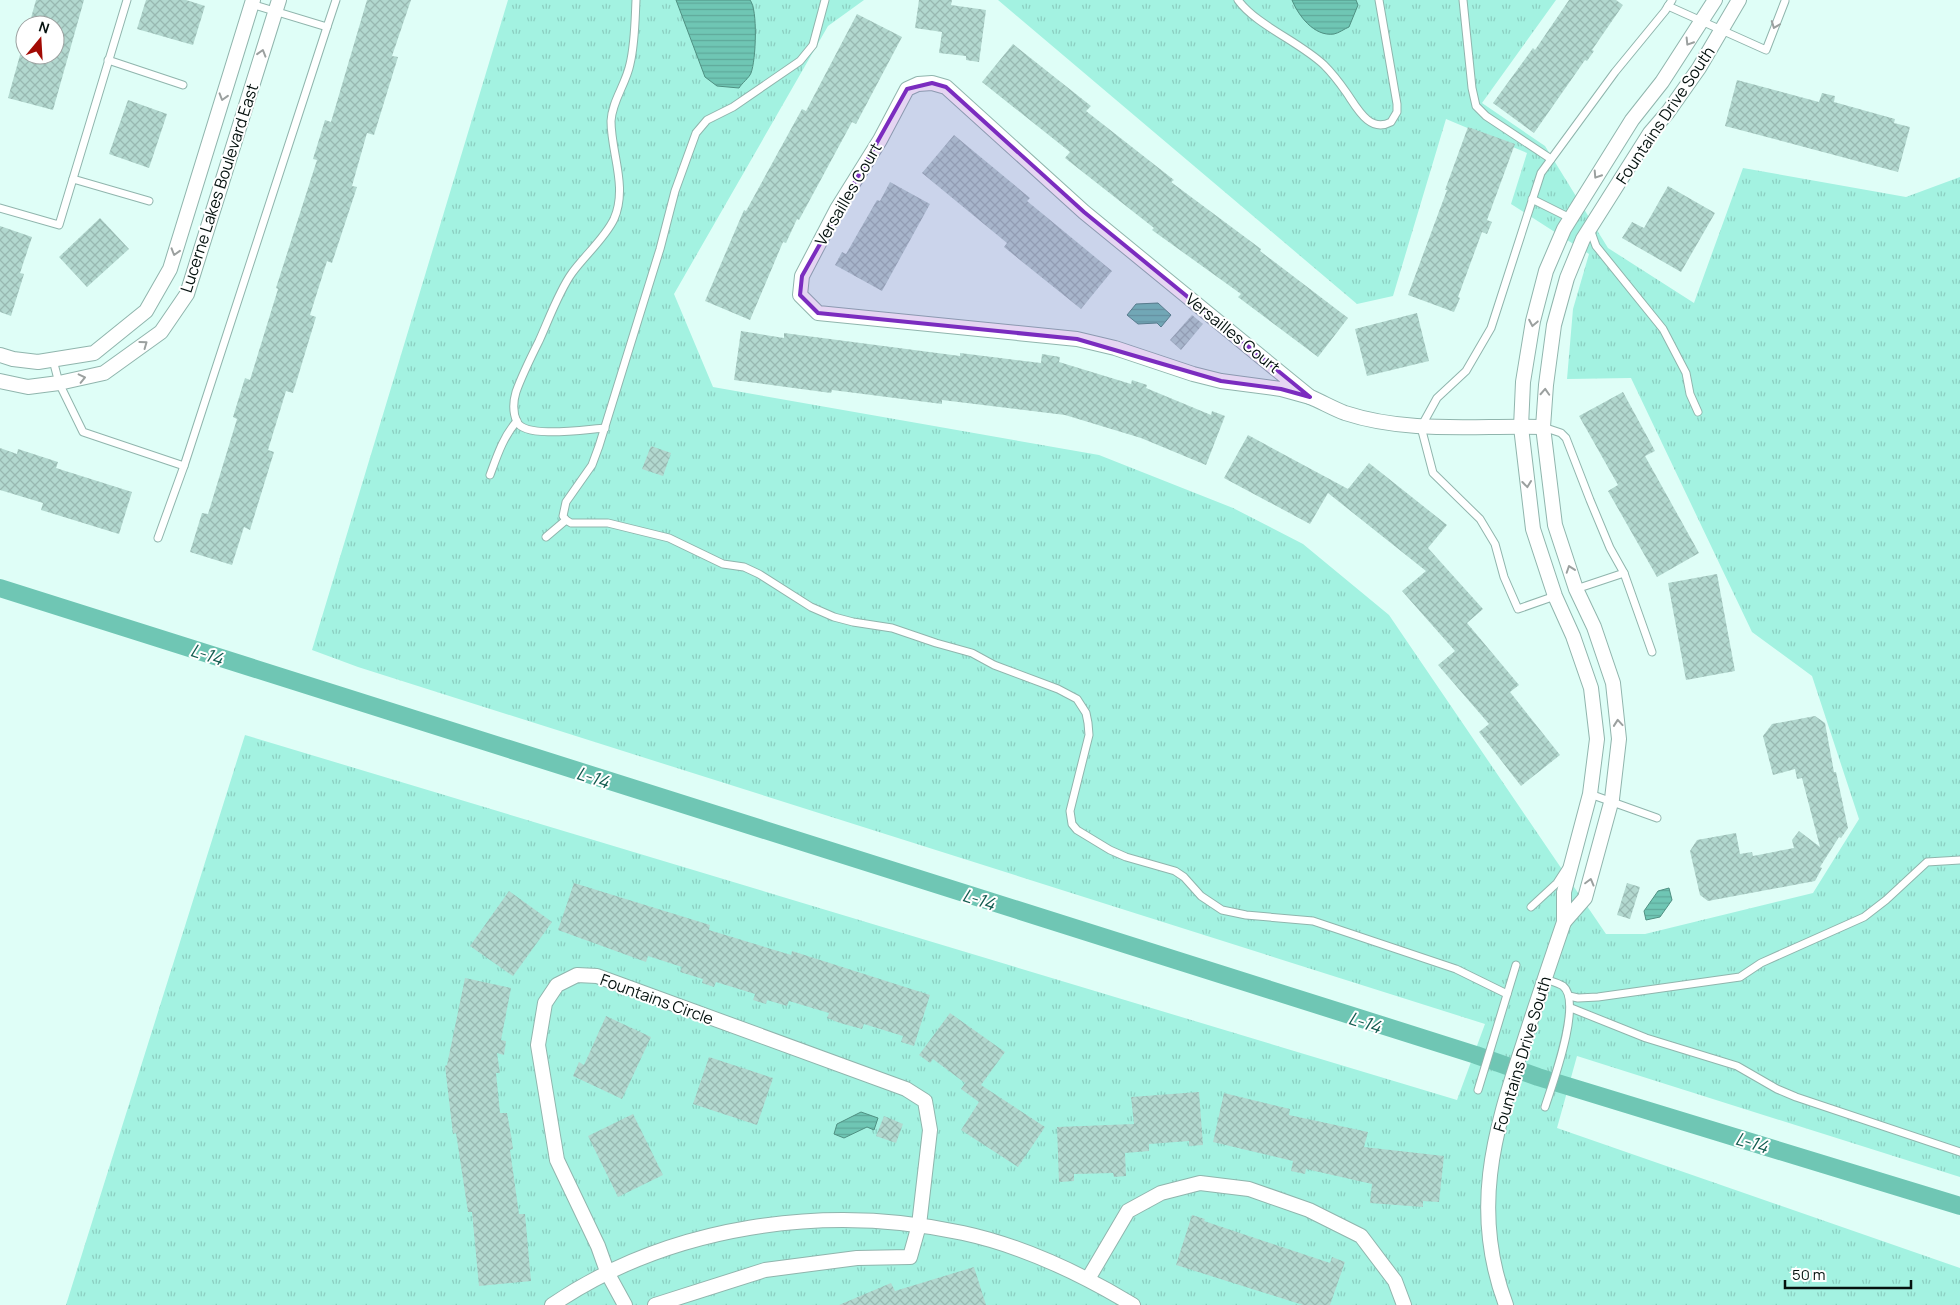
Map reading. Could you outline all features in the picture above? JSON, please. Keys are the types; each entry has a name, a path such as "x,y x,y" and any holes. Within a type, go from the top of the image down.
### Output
{"street":[{"name":"Fountains Drive South","path":"1504,1304 1495,1269 1489,1233 1488,1184 1504,1103 1564,922 1564,892 1590,794 1597,739 1591,688 1533,530 1521,426 1523,382 1533,321 1546,270 1564,229 1632,120 1662,82 1715,0"},
{"name":"Fountains Drive South","path":"1564,922 1585,898 1611,802 1619,740 1613,683 1594,628 1576,589 1555,524 1543,427 1546,385 1554,325 1567,278 1590,228 1650,133 1680,95 1739,0"},
{"name":"Lucerne Lakes Boulevard East","path":"53,360 94,353 146,311 170,269 252,2"},
{"name":"Lucerne Lakes Boulevard East","path":"59,383 104,373 161,332 187,294 277,5"},
{"name":"Versailles Court","path":"1310,397 1084,212 946,87 932,83 918,84 907,89 880,140 837,209 802,276 800,295 818,313 1077,338 1115,348 1193,374 1221,381 1281,389 1310,397 1345,413 1386,422 1421,427 1543,427"},
{"path":"1570,218 1590,228"},
{"path":"0,355 13,359 38,362 53,360"},
{"path":"0,381 28,387 59,383"},
{"path":"1556,596 1576,589"},
{"name":"Fountains Circle","path":"608,1274 598,1246 557,1160 538,1045 546,1003 557,985 578,975 597,976 906,1089 925,1100 930,1130 919,1225"},
{"path":"1088,1279 1128,1212 1161,1193 1200,1183 1249,1189 1309,1210 1361,1236 1395,1281 1404,1305"},
{"path":"552,1305 632,1262 681,1244 730,1231 781,1223 833,1220 867,1220 919,1225 964,1233 1046,1260 1088,1279 1133,1305"},
{"path":"655,1305 765,1270 857,1258 910,1257 919,1225"},
{"path":"608,1274 625,1305"}],"lane":[{"path":"0,208 59,226 126,0"},
{"path":"158,538 184,466 336,0"},
{"path":"605,428 540,432 520,427 514,411 516,392 571,274 614,219 617,209 619,176 611,124 612,113 630,66 634,40 636,0"},
{"path":"825,0 816,36 808,52 800,61 733,107 707,120 696,133 675,192 660,249 605,428 592,465 566,502 563,516 571,522 608,523 669,538 724,564 744,567 759,574 811,607 834,617 892,628 972,653 994,665 1058,689 1077,699 1088,722 1089,735 1070,811 1072,824 1082,834 1110,850 1175,871 1184,876 1206,900 1222,910 1246,915 1313,921 1456,969 1507,994"},
{"path":"1238,0 1252,14 1305,49 1324,65 1346,92 1362,116 1372,123 1382,125 1391,122 1397,112 1391,62 1379,0"},
{"path":"1463,0 1472,88 1476,106 1486,116 1551,159"},
{"path":"1556,596 1518,609 1504,578 1495,544 1480,519 1433,473 1421,427 1436,398 1466,371 1491,328 1541,174 1615,72 1670,3 1766,50 1785,0"},
{"path":"252,2 277,5 327,27"},
{"path":"108,60 183,85"},
{"path":"73,179 148,201"},
{"path":"1532,199 1570,218"},
{"path":"1590,228 1596,246 1663,329 1686,372 1690,394 1698,412"},
{"path":"53,360 59,383 83,432 184,466"},
{"path":"490,475 501,446 517,421"},
{"path":"1543,427 1561,433 1566,438 1610,548 1624,573 1652,652"},
{"path":"546,537 566,520"},
{"path":"1576,589 1624,573"},
{"path":"1590,794 1657,818"},
{"path":"1531,907 1557,883 1573,858"},
{"path":"1569,996 1578,998 1598,997 1740,977 1761,964 1864,917 1886,900 1927,862 1960,860"},
{"path":"1478,1090 1516,965"},
{"path":"1545,979 1564,987 1569,996 1571,1008 1566,1036 1545,1107"},
{"path":"1571,1008 1646,1038 1737,1066 1777,1089 1796,1097 1960,1152"}],"highlighted area":[{"path":"932,83 946,87 1084,212 1310,397 1281,389 1221,381 1077,339 818,313 800,295 802,276 907,89"}],"green space":[{"path":"508,0 864,0 828,26 674,294 713,387 1099,455 1233,508 1303,544 1389,615 1606,934 1645,934 1813,893 1859,819 1812,676 1752,632 1631,378 1567,379 1573,309 1589,254 1511,204 1527,153 1446,119 1393,296 1357,304 998,0 1556,0 1482,103 1545,146 1608,248 1694,303 1743,168 1906,197 1960,177 1960,1177 1577,1056 1557,1128 1960,1268 1960,1305 66,1305 245,735 1457,1100 1485,1024 358,667 312,650"}],"shaded area":[{"path":"676,0 750,0 753,5 755,24 753,66 749,77 739,88 717,86 705,77"},
{"path":"1292,0 1356,0 1358,5 1349,27 1334,34 1327,34 1314,29 1308,24 1298,12"},
{"path":"1158,303 1171,315 1161,327 1157,323 1138,324 1127,315 1136,304"},
{"path":"1669,888 1672,900 1660,917 1646,920 1644,911 1658,891"},
{"path":"861,1112 878,1118 874,1130 867,1127 844,1138 834,1134 837,1124"}],"building":[{"path":"36,0 84,0 53,110 8,98 17,65 65,65 65,15 32,15"},
{"path":"146,0 186,0 205,6 193,45 137,29"},
{"path":"367,0 411,0 392,56 398,57 374,135 367,133 352,186 357,187 332,263 327,261 310,315 316,317 293,393 286,391 268,450 274,452 250,530 244,527 232,565 190,552 202,513 208,514 237,419 233,417 245,378 250,380 278,289 276,288 317,160 313,159 325,120 331,122"},
{"path":"919,0 952,0 951,5 986,10 979,62 966,60 966,56 939,53 942,32 915,28"},
{"path":"1569,0 1616,0 1623,5 1592,50 1594,51 1587,61 1585,60 1534,133 1493,103 1533,48 1535,50"},
{"path":"857,14 902,37 856,124 852,122 799,220 797,219 786,243 783,242 750,320 705,301 744,210 746,211 802,109 806,111"},
{"path":"1013,44 1091,106 1086,111 1174,180 1171,182 1261,249 1260,251 1348,318 1318,357 1238,297 1241,294 1152,230 1154,228 1065,158 1070,152 982,82"},
{"path":"1737,80 1819,102 1822,93 1835,96 1834,102 1895,119 1894,123 1910,127 1898,172 1725,126"},
{"path":"128,100 167,114 149,168 109,154"},
{"path":"1468,127 1515,144 1487,220 1492,222 1487,234 1482,232 1454,312 1408,295"},
{"path":"954,135 1030,198 1027,201 1112,271 1081,309 1004,247 1007,243 922,173"},
{"path":"890,182 930,204 882,291 835,265 842,252 846,254 877,200 880,201"},
{"path":"1668,186 1715,213 1681,272 1622,238 1632,222 1644,228"},
{"path":"100,218 129,249 87,287 59,257"},
{"path":"0,226 32,237 20,273 24,274 11,316 0,312"},
{"path":"1417,313 1429,361 1367,376 1355,329"},
{"path":"1192,315 1203,324 1181,350 1170,340"},
{"path":"741,331 784,338 784,333 960,356 960,353 1041,363 1042,354 1060,357 1059,362 1131,384 1132,380 1147,385 1146,388 1211,415 1212,411 1225,416 1206,465 1141,438 1065,415 942,400 942,404 832,390 831,393 734,380"},
{"path":"1623,392 1655,451 1645,456 1699,553 1657,577 1608,491 1618,485 1579,416"},
{"path":"1248,435 1348,489 1369,463 1447,525 1428,548 1483,609 1467,623 1519,685 1510,692 1560,755 1521,786 1479,732 1489,724 1438,665 1455,651 1402,591 1426,571 1328,493 1310,524 1224,478"},
{"path":"651,446 671,453 663,476 642,469"},
{"path":"0,448 17,454 18,449 58,462 56,468 132,492 119,534 41,510 43,503 0,490"},
{"path":"1717,574 1735,671 1686,680 1668,583"},
{"path":"1815,716 1825,723 1834,772 1836,772 1848,828 1841,838 1839,837 1820,867 1822,868 1815,881 1708,901 1700,895 1690,851 1697,840 1736,833 1740,854 1752,852 1753,856 1794,848 1792,840 1799,831 1820,847 1802,778 1797,779 1795,769 1773,775 1763,736 1772,724"},
{"path":"574,883 710,925 709,930 791,955 792,951 930,995 914,1046 901,1042 903,1036 864,1024 862,1029 840,1023 827,1018 829,1013 789,1001 787,1006 767,1000 766,1004 753,1000 755,994 716,982 714,987 702,983 703,979 680,972 682,967 648,956 646,962 558,930"},
{"path":"1627,883 1640,887 1630,919 1617,915"},
{"path":"509,891 552,922 513,976 470,946"},
{"path":"465,978 511,988 501,1040 506,1041 504,1055 497,1053 500,1073 496,1073 500,1113 507,1113 511,1135 513,1149 510,1150 519,1214 525,1214 531,1281 479,1286 472,1212 468,1212 456,1133 453,1134 445,1066 447,1065"},
{"path":"950,1013 1005,1052 981,1085 1045,1127 1018,1167 961,1130 979,1102 961,1089 965,1083 933,1059 930,1063 919,1055"},
{"path":"606,1016 651,1037 622,1099 573,1076 579,1062 584,1065"},
{"path":"709,1057 773,1078 757,1125 693,1104"},
{"path":"1199,1092 1203,1145 1189,1146 1189,1141 1149,1144 1149,1151 1125,1153 1126,1176 1114,1177 1113,1173 1074,1174 1074,1181 1059,1182 1057,1127 1134,1124 1131,1097"},
{"path":"1224,1093 1290,1109 1289,1115 1368,1132 1364,1147 1444,1156 1439,1202 1423,1201 1423,1207 1370,1203 1372,1184 1306,1169 1305,1174 1291,1171 1293,1161 1213,1142"},
{"path":"633,1114 663,1175 618,1197 588,1136"},
{"path":"884,1116 903,1124 896,1143 876,1136"},
{"path":"1192,1215 1205,1219 1204,1221 1330,1263 1332,1257 1345,1262 1330,1305 1303,1305 1176,1265"},
{"path":"974,1267 986,1305 839,1305 891,1283 895,1291"}],"waterway":[{"name":"L-14","path":"0,588 1476,1055 1538,1077 1960,1206"}]}
